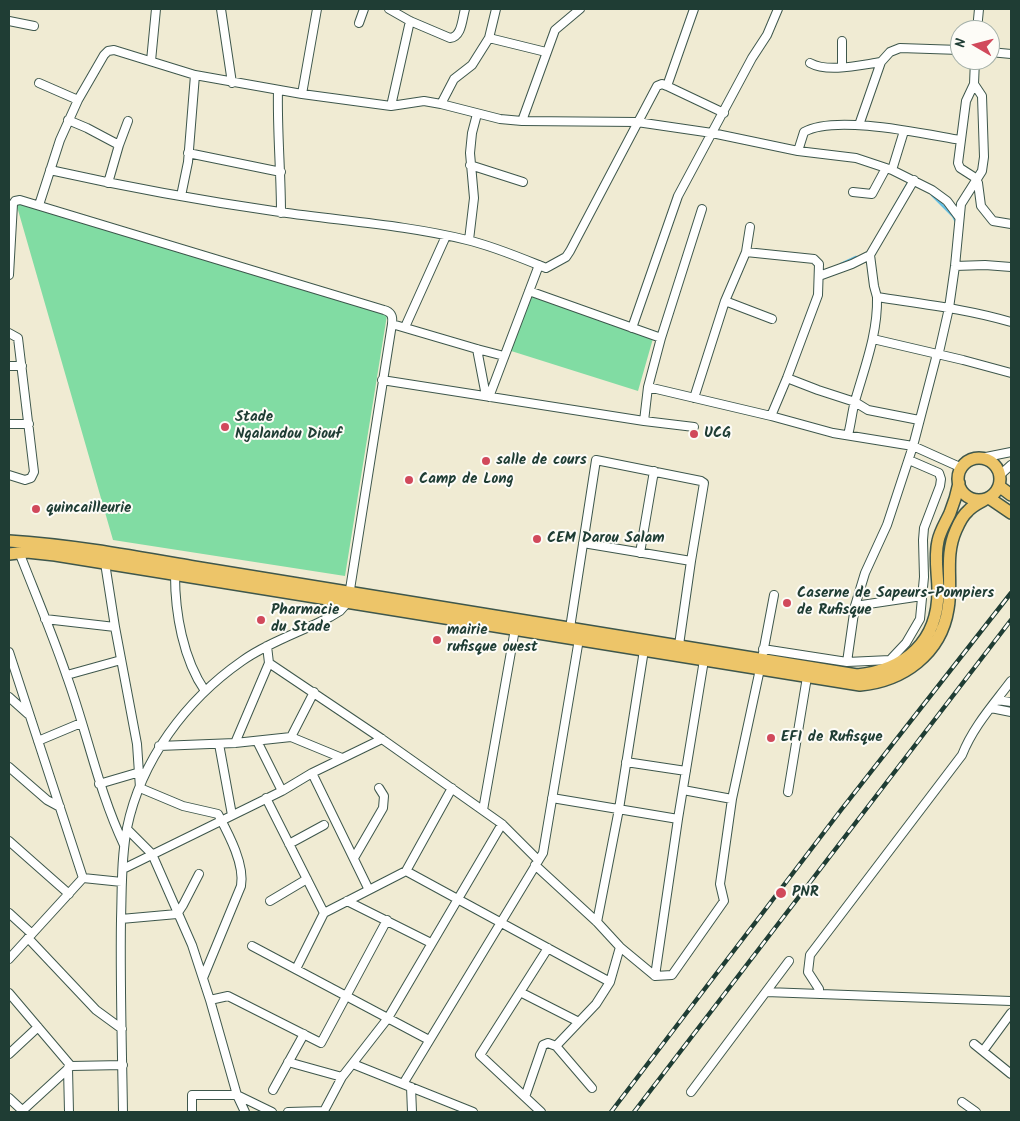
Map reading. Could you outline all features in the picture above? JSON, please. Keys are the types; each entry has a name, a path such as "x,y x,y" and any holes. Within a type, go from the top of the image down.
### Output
{"main road":[{"path":"1011,495 1000,480 995,465 991,461 981,458 970,460 962,468 958,478 960,488 968,497 986,499 1011,513"},
{"path":"9,541 47,543 83,548 515,629 704,660 762,659 807,677 860,685 873,684 890,679 904,672 930,650 945,624 948,608 948,560 951,542 961,519 968,510 997,491 1000,480"},
{"path":"14,553 55,555 175,575 570,628 857,675 873,673 920,647 929,632 936,616 938,591 936,556 938,540 954,502 959,483"}],"street":[{"path":"150,61 156,9"},
{"path":"221,9 232,83"},
{"path":"302,94 317,9"},
{"path":"360,23 364,9"},
{"path":"389,9 410,21 450,38 455,38 458,34 465,9"},
{"path":"441,104 454,79 470,68 489,38 496,9"},
{"path":"522,121 546,52 558,26 580,9"},
{"path":"667,86 694,9"},
{"path":"632,328 678,196 752,58 767,35 778,9"},
{"path":"9,21 34,26"},
{"path":"391,106 410,21"},
{"path":"489,38 546,52"},
{"path":"842,41 842,67"},
{"path":"859,125 881,62 890,52 900,48 950,50"},
{"path":"39,206 68,120 108,51 114,50 195,75 302,94 391,106 424,102 441,104 500,120 637,122 712,133 798,151 856,158 889,169 932,190 947,201 959,217"},
{"path":"810,63 817,67 827,68 881,62"},
{"path":"975,70 974,84 966,101 958,163 960,168 976,180 981,206 993,221 1011,224"},
{"path":"181,196 188,153 195,75"},
{"path":"39,83 78,100"},
{"path":"50,170 108,183 281,213 370,223 469,240 546,268 566,257 570,251 657,86 662,84 667,86 724,113"},
{"path":"847,662 855,606 865,573 887,525 909,460 939,352 949,308 962,201 982,171 984,157 982,96 974,84"},
{"path":"278,90 281,213"},
{"path":"469,240 474,198 470,153 472,133 477,114"},
{"path":"68,120 119,144"},
{"path":"108,183 119,144 128,121"},
{"path":"798,151 806,130 832,124 859,125 960,140"},
{"path":"853,192 872,194 889,169 904,131"},
{"path":"188,153 281,172"},
{"path":"470,165 523,182"},
{"path":"819,276 870,255 914,180"},
{"path":"9,275 13,204 15,200 20,200 389,311 392,315 349,598 340,611 267,646 236,666 205,690 174,726 160,746 140,788 127,829 122,882 123,1112"},
{"path":"644,422 648,387 660,338 702,208"},
{"path":"694,398 725,301 746,252 750,227"},
{"path":"405,327 446,236"},
{"path":"746,252 814,259 819,264 818,295 771,416"},
{"path":"848,435 855,402 873,339 878,310 870,255"},
{"path":"487,396 539,265"},
{"path":"955,266 1011,267"},
{"path":"529,291 660,338"},
{"path":"877,297 988,315 1011,322"},
{"path":"725,301 772,319"},
{"path":"392,324 477,350 504,356"},
{"path":"9,333 18,338 34,472 31,478 25,480 9,475"},
{"path":"873,339 1011,373"},
{"path":"477,350 487,396"},
{"path":"9,366 22,366"},
{"path":"787,378 855,402 868,410 919,420"},
{"path":"382,380 644,422 694,427"},
{"path":"648,387 771,416 833,433 913,446 962,468"},
{"path":"9,424 29,424"},
{"path":"981,458 1011,452"},
{"path":"570,628 596,460 701,480 704,483 679,645"},
{"path":"762,659 894,662 920,619 924,577 924,528 940,486 941,478 939,472 909,460"},
{"path":"1000,480 1011,465"},
{"path":"640,553 654,471"},
{"path":"583,543 691,561"},
{"path":"14,553 45,619 67,675 99,784 110,816 125,846"},
{"path":"105,563 137,744 140,788"},
{"path":"175,575 175,594 182,632 192,667 205,690"},
{"path":"269,663 314,692 502,824 537,863 620,947 655,976 672,975 724,901 720,884 732,798 774,595"},
{"path":"855,606 922,596"},
{"path":"45,619 115,627"},
{"path":"483,810 515,629"},
{"path":"412,1112 407,1085 429,1040 543,853 579,639"},
{"path":"235,743 269,663 267,646"},
{"path":"597,922 619,809 644,650"},
{"path":"9,652 84,878"},
{"path":"67,675 121,660"},
{"path":"655,976 682,790 704,660"},
{"path":"788,792 807,677"},
{"path":"819,994 819,989 808,972 810,955 962,755 968,740 978,724 1011,681"},
{"path":"291,737 314,692"},
{"path":"9,697 30,716"},
{"path":"997,700 1011,702"},
{"path":"990,708 1011,712"},
{"path":"38,741 81,723"},
{"path":"160,746 235,743 291,737 342,758"},
{"path":"123,869 282,791 312,773 382,739"},
{"path":"257,741 282,791"},
{"path":"219,744 232,815"},
{"path":"626,762 686,771"},
{"path":"9,767 47,800 60,808"},
{"path":"99,784 140,772"},
{"path":"312,773 370,890"},
{"path":"140,788 183,806 218,814 240,863 243,879 242,886 203,978"},
{"path":"354,858 383,808 384,796 379,788"},
{"path":"296,969 324,913 406,871 452,788"},
{"path":"682,790 732,798"},
{"path":"266,798 324,913"},
{"path":"552,798 678,819"},
{"path":"288,1112 324,1111 342,1078 388,1018 456,899 502,824"},
{"path":"289,844 324,825"},
{"path":"127,829 152,854 192,945 237,1095 245,1112"},
{"path":"9,841 69,894"},
{"path":"406,871 610,982"},
{"path":"178,914 198,874"},
{"path":"84,878 122,882"},
{"path":"9,959 84,878"},
{"path":"270,901 307,878"},
{"path":"348,901 431,943"},
{"path":"9,913 96,1010 122,1029"},
{"path":"121,919 178,914"},
{"path":"210,1000 228,996 321,1043 387,920"},
{"path":"252,946 429,1040"},
{"path":"556,1046 596,1004 610,982 620,947"},
{"path":"537,1111 525,1097 480,1055 548,948"},
{"path":"691,1092 789,961"},
{"path":"520,992 580,1022"},
{"path":"766,992 1011,1001"},
{"path":"9,993 70,1067 69,1112"},
{"path":"983,1051 1011,1013"},
{"path":"9,1054 38,1027"},
{"path":"273,1090 304,1034"},
{"path":"525,1097 543,1045 548,1043 556,1046 592,1088"},
{"path":"974,1044 1011,1074"},
{"path":"288,1062 342,1078"},
{"path":"353,1064 473,1112"},
{"path":"9,1098 23,1111 70,1067 123,1065"},
{"path":"192,1112 192,1095 237,1095 272,1112"},
{"path":"962,1102 976,1112"}],"green space":[{"name":"Stade Ngalandou Diouf","path":"16,203 387,315 345,576 113,540"},
{"path":"530,291 654,335 638,391 508,350"}],"waterway":[{"path":"885,223 909,181"},
{"path":"932,193 953,216 956,222"},
{"path":"841,264 856,257 859,258"}],"railway":[{"path":"611,1112 841,810 1011,593"},
{"path":"634,1112 1011,620"}],"place":[{"name":"Stade Ngalandou Diouf","path":"225,427"},
{"name":"UCG","path":"694,434"},
{"name":"salle de cours","path":"486,461"},
{"name":"Camp de Long","path":"409,480"},
{"name":"quincailleurie","path":"36,509"},
{"name":"CEM Darou Salam","path":"537,539"},
{"name":"Caserne de Sapeurs-Pompiers de Rufisque","path":"787,603"},
{"name":"Pharmacie du Stade","path":"261,620"},
{"name":"mairie rufisque ouest","path":"437,640"},
{"name":"EFI de Rufisque","path":"771,738"},
{"name":"PNR","path":"781,893"}]}
